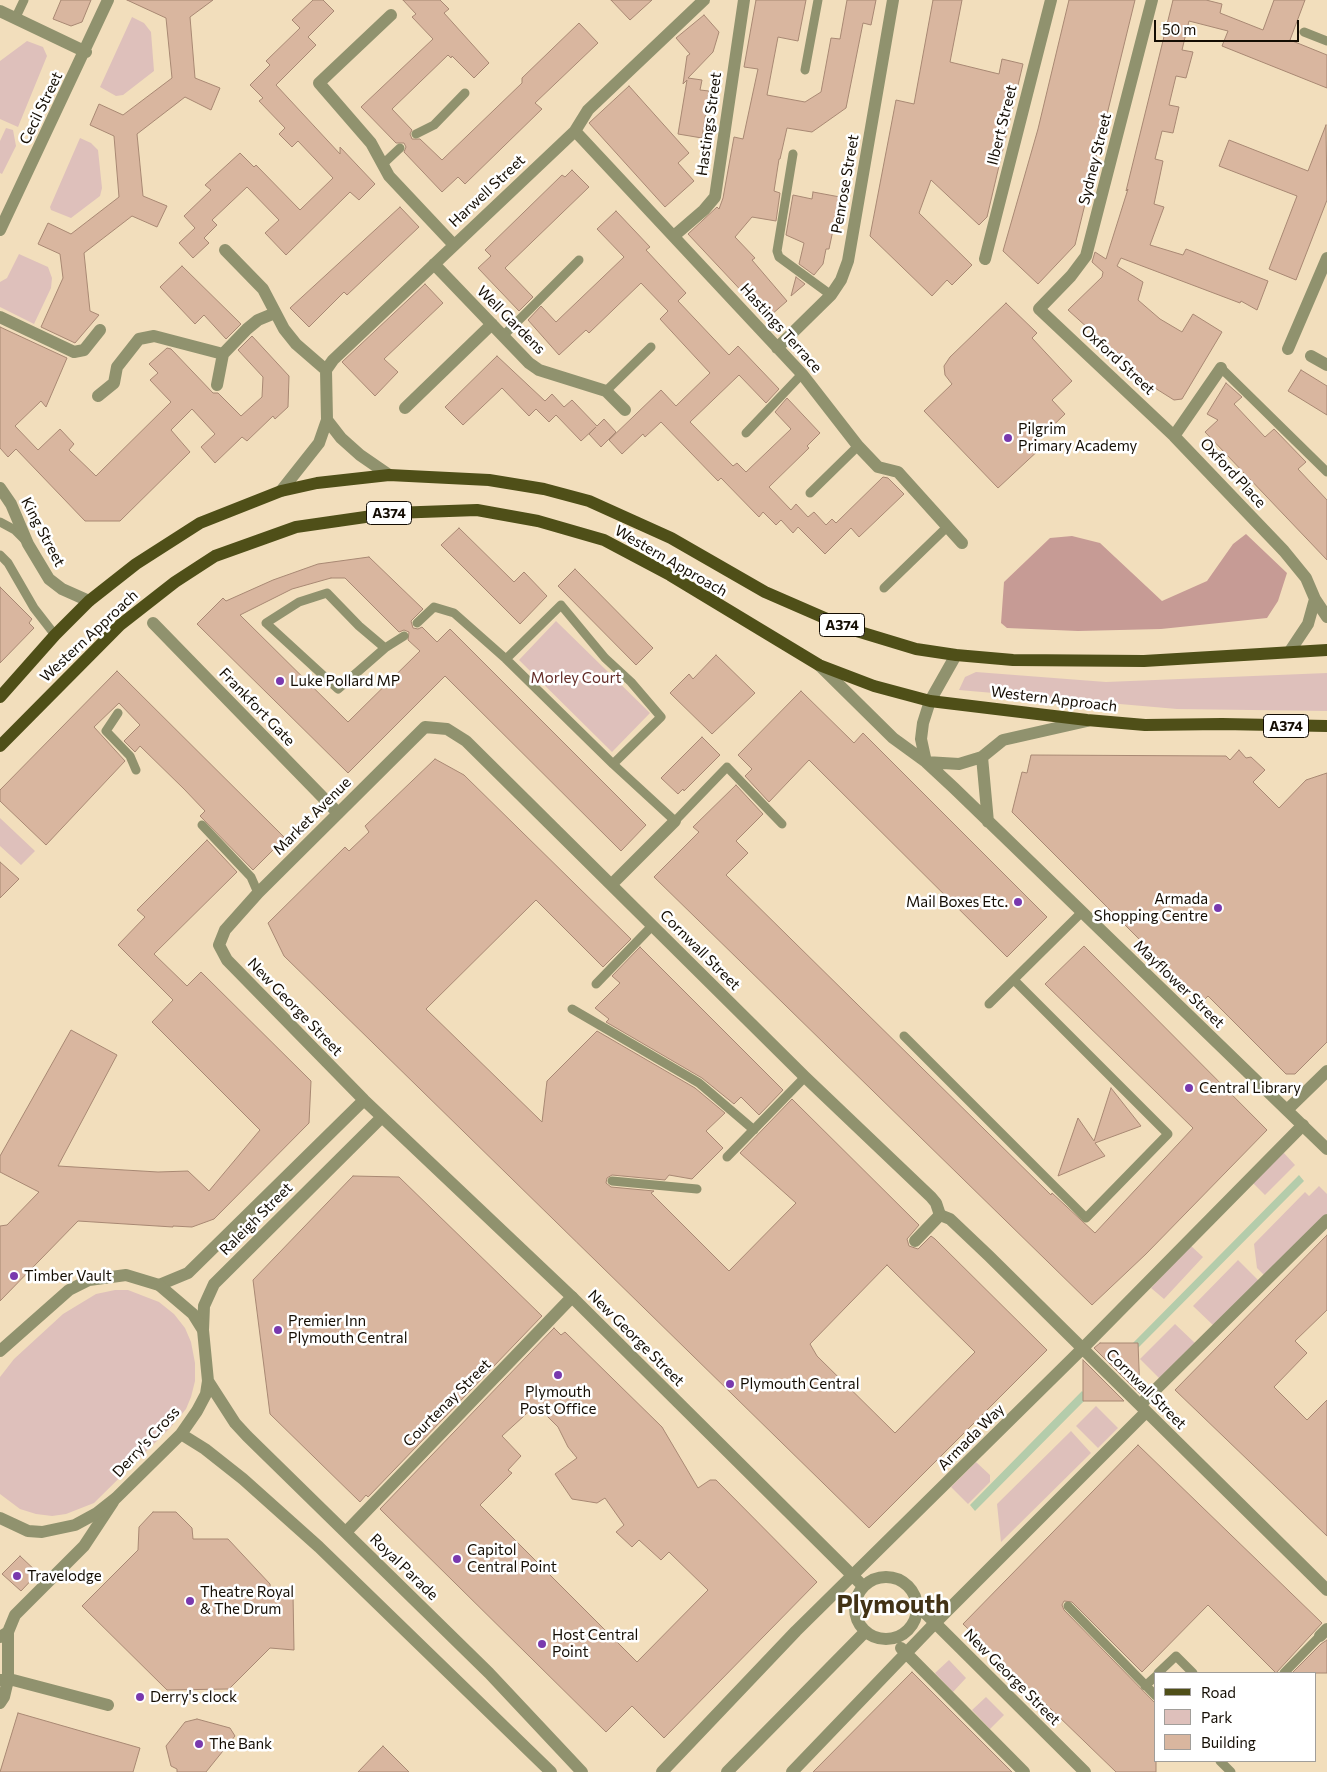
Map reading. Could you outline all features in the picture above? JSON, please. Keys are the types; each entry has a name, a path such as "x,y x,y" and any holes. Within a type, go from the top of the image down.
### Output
{"main road":[{"name":"Western Approach","path":"0,697 54,634 88,601 136,564 200,523 281,491 317,483 389,475 489,480 544,489 589,501 672,538 765,592 842,625 916,649 1013,660 1144,661 1327,650"},
{"name":"Western Approach","path":"0,746 120,625 175,582 215,556 296,527 394,513 477,510 538,521 604,540 670,575 819,665 874,686 930,701 1145,725 1327,726"}],"street":[{"name":"Cecil Street","path":"0,230 86,52 108,0"},
{"name":"Harwell Street","path":"326,370 333,360 453,244 575,131 588,110 704,0"},
{"name":"Hastings Street","path":"675,235 704,210 715,197 744,0"},
{"name":"Penrose Street","path":"777,348 831,295 842,280 848,261 893,0"},
{"name":"Ilbert Street","path":"985,259 1051,0"},
{"name":"Sydney Street","path":"1039,309 1072,276 1086,256 1152,0"},
{"path":"0,11 86,52"},
{"path":"391,16 319,83 371,143 389,176 453,244"},
{"name":"Hastings Terrace","path":"575,131 675,235 802,374 858,446 878,466 898,472 962,543"},
{"path":"225,250 263,289 275,313 296,344 326,370 327,420 319,443 281,491"},
{"path":"1288,349 1327,258"},
{"name":"Well Gardens","path":"434,264 529,363 539,370 606,391 625,410"},
{"name":"Oxford Street","path":"1039,309 1174,436"},
{"path":"217,385 223,354 258,320 275,313"},
{"path":"0,317 74,352 84,350 100,330"},
{"path":"405,408 492,324"},
{"path":"98,396 114,383 117,367 139,339 154,336 223,354"},
{"path":"1311,356 1327,365"},
{"path":"1174,436 1221,368"},
{"path":"327,420 341,438 360,455 389,475"},
{"name":"Oxford Place","path":"1174,436 1284,551 1306,578 1315,599 1327,617"},
{"name":"King Street","path":"0,488 11,504 28,544 49,579 62,589 88,601"},
{"path":"1290,651 1308,624 1315,599"},
{"name":"Frankfort Gate","path":"153,623 338,813"},
{"path":"956,655 930,701 923,723 922,739 926,762 959,764 982,758 1003,740 1087,720"},
{"name":"Mayflower Street","path":"819,665 893,738 926,762 1327,1149"},
{"name":"Market Avenue","path":"226,930 258,893 425,728"},
{"name":"Cornwall Street","path":"425,728 446,729 466,741 805,1077 931,1197 936,1203 940,1215 950,1219 1327,1590"},
{"path":"982,758 988,822"},
{"path":"612,884 675,821"},
{"name":"New George Street","path":"226,930 219,946 227,960 364,1100 572,1297 863,1586"},
{"path":"1287,1110 1327,1071"},
{"name":"Raleigh Street","path":"159,1285 188,1273 364,1100"},
{"name":"Raleigh Street","path":"203,1330 204,1306 214,1284 382,1116"},
{"name":"Armada Way","path":"662,1772 796,1631 1083,1348 1303,1125"},
{"path":"915,1241 940,1215"},
{"path":"792,1772 1327,1220"},
{"path":"2,1345 69,1290 89,1280 126,1275 159,1285 193,1314 203,1330"},
{"name":"Courtenay Street","path":"346,1532 492,1377 572,1297"},
{"name":"Derry's Cross","path":"0,1518 28,1531 59,1530 74,1525 97,1513 116,1498 181,1434 206,1394 208,1381 203,1330"},
{"name":"Royal Parade","path":"208,1381 235,1423 247,1436 489,1673 582,1772"},
{"path":"181,1434 205,1449 319,1546 551,1772"},
{"name":"Derry's Cross","path":"4,1635 15,1615 84,1546 116,1498"},
{"path":"884,1577 895,1578 905,1584 912,1592 917,1605 914,1622 908,1631 892,1639 879,1639 865,1632 856,1618 854,1607 857,1596 863,1586 873,1580 884,1577"},
{"name":"New George Street","path":"917,1605 1085,1772"},
{"path":"726,1772 865,1632"},
{"path":"0,1702 4,1698 4,1635"},
{"path":"892,1639 1024,1772"},
{"path":"4,1680 108,1705"}],"lane":[{"path":"16,18 24,0"},
{"path":"806,70 818,0"},
{"path":"1304,32 1327,41"},
{"path":"416,134 434,125 466,94"},
{"path":"383,164 400,148"},
{"path":"794,154 777,251 779,256 831,295"},
{"path":"504,336 579,260"},
{"path":"606,391 651,347"},
{"path":"1221,368 1327,472"},
{"path":"746,433 802,374"},
{"path":"810,493 858,446"},
{"path":"0,522 15,530 28,544"},
{"path":"884,588 947,527"},
{"path":"0,555 8,564 34,608 54,634"},
{"path":"385,648 358,626 327,593 299,602 266,623 338,689 385,648 404,636"},
{"path":"506,659 561,605 605,658 631,682 661,717 613,764"},
{"path":"417,623 434,607 454,612 506,659 613,764 675,821 727,767 782,824"},
{"path":"118,713 106,731 130,756 136,770"},
{"path":"202,825 251,877 258,893"},
{"path":"989,1004 1081,913"},
{"path":"596,984 652,926"},
{"path":"904,1036 1086,1218 1168,1134 1014,980"},
{"path":"572,1009 699,1083 754,1130"},
{"path":"727,1157 805,1077"},
{"path":"612,1181 697,1188"},
{"path":"1068,1606 1154,1694"},
{"path":"1285,1672 1324,1633"},
{"path":"1159,1672 1176,1656 1192,1672"},
{"path":"1145,1686 1154,1678"},
{"path":"1221,1762 1231,1772"}],"green space":[{"path":"132,17 144,23 151,32 154,71 123,95 116,96 100,87"},
{"path":"27,41 43,47 47,56 18,127 0,119 0,61"},
{"path":"6,128 13,130 16,146 2,174 0,173 0,141"},
{"path":"80,138 91,143 98,150 102,188 100,196 71,218 51,210 50,207"},
{"path":"19,254 48,267 52,278 51,288 34,324 0,307 0,282 7,278"},
{"name":"Morley Court","path":"556,621 650,713 612,752 519,660"},
{"path":"976,672 1106,682 1327,673 1327,711 1177,709 959,690 965,677"},
{"path":"0,818 35,851 21,865 0,846"},
{"path":"1283,1152 1295,1165 1265,1195 1253,1183"},
{"path":"1319,1186 1327,1194 1327,1214 1265,1276 1257,1268 1254,1244 1305,1192 1309,1196"},
{"path":"1190,1245 1203,1257 1164,1299 1151,1288"},
{"path":"1238,1260 1259,1281 1214,1326 1193,1306"},
{"path":"115,1290 128,1290 159,1302 174,1314 185,1328 191,1342 195,1363 195,1381 186,1409 170,1428 94,1503 66,1514 52,1516 20,1509 0,1494 0,1377 14,1359 63,1314 96,1294"},
{"path":"1175,1324 1196,1344 1160,1379 1140,1359"},
{"path":"1096,1406 1118,1428 1098,1448 1076,1426"},
{"path":"1071,1431 1091,1453 1001,1542 997,1504"},
{"path":"976,1462 990,1475 990,1482 968,1504 951,1487"},
{"path":"949,1660 966,1678 953,1692 935,1673"},
{"path":"986,1697 1004,1715 990,1729 972,1710"}],"shaded area":[{"path":"1246,534 1287,573 1278,601 1267,618 1161,629 1078,631 1007,628 1001,623 1004,582 1050,538 1072,536 1100,543 1162,601 1207,581 1233,544"},
{"path":"1299,1175 1304,1181 1136,1350 1131,1345"},
{"path":"1082,1391 1088,1397 975,1511 970,1505"}],"building":[{"path":"61,0 91,0 82,22 71,26 53,19"},
{"path":"127,0 213,0 190,17 195,78 220,88 211,110 185,97 137,134 143,196 167,206 157,227 132,216 84,253 90,311 99,315 75,343 41,327 63,278 60,254 38,244 48,223 71,234 119,197 114,136 90,125 99,104 123,115 172,78 166,18"},
{"path":"313,0 323,0 334,11 308,37 316,45 276,85 340,154 340,147 375,184 359,200 350,192 286,255 265,233 279,220 247,187 212,220 217,225 204,238 209,243 193,258 179,243 195,228 184,216 211,190 205,185 240,153 254,167 256,165 300,210 333,178 298,141 292,147 279,134 285,128 259,101 263,98 250,85 270,65 266,61 300,28 292,20"},
{"path":"403,0 440,0 449,9 444,13 489,63 474,78 452,56 451,58 448,55 392,109 412,130 410,134 412,139 420,139 442,160 522,83 522,78 579,23 598,43 535,103 542,109 465,184 458,177 442,192 404,152 406,147 404,143 396,143 361,107 433,39 412,17 416,14"},
{"path":"611,0 652,0 630,20"},
{"path":"756,0 806,0 798,41 778,37 767,95 805,102 821,92 831,38 840,39 847,0 876,0 871,25 863,23 846,108 812,132 787,128 779,159 774,191 780,193 776,221 752,217 735,237 755,258 752,260 787,301 771,315 765,316 688,234 717,207 719,209 723,198 734,137 743,139 758,69 744,67"},
{"path":"933,0 962,0 950,62 999,74 1002,59 1023,64 987,217 979,225 931,180 919,213 972,265 952,285 947,280 932,296 870,236 896,100 914,104"},
{"path":"1069,0 1135,0 1075,245 1038,284 1003,251 1038,129"},
{"path":"1173,0 1206,0 1222,4 1220,13 1263,30 1274,0 1305,0 1290,40 1327,55 1327,88 1222,46 1228,31 1189,21 1182,50 1193,52 1186,78 1176,76 1169,105 1179,107 1173,133 1162,131 1155,159 1163,161 1154,204 1164,207 1150,245 1183,255 1186,249 1268,281 1257,310 1241,301 1240,303 1121,258 1117,266 1143,282 1138,300 1160,319 1182,332 1193,314 1222,332 1182,399 1174,400 1139,378 1121,358 1068,310 1102,277 1103,272 1092,262 1095,252 1106,259 1128,189 1126,191"},
{"path":"704,15 719,32 713,52 688,78 702,80 700,90 709,91 702,138 678,134 687,80 683,84 687,56 690,54 676,38"},
{"path":"629,86 689,153 678,163 694,181 665,207 589,123"},
{"path":"1326,125 1327,200 1296,280 1269,269 1297,196 1219,166 1229,140 1308,171"},
{"path":"572,170 589,187 505,268 533,297 519,311 478,268 491,256 485,250 562,175 565,177"},
{"path":"813,192 840,197 829,249 826,249 823,264 814,275 799,264 804,243 786,235 793,195 812,199"},
{"path":"400,207 419,227 347,295 344,292 309,327 290,308"},
{"path":"616,211 650,247 646,250 686,293 678,301 729,355 738,346 779,389 766,403 739,375 690,422 733,466 737,463 746,472 791,429 775,412 787,398 820,433 807,446 809,448 769,487 791,510 796,504 808,517 814,512 826,525 832,519 836,523 883,477 888,478 904,494 859,537 851,528 825,554 798,527 793,533 781,520 776,525 763,512 759,517 721,478 718,481 661,422 645,437 643,434 622,454 609,440 661,390 676,406 710,373 660,319 668,311 641,283 589,333 586,330 559,355 528,320 541,306 556,322 624,257 597,229"},
{"path":"182,266 241,324 226,339 204,315 195,324 160,287"},
{"path":"796,277 805,284 791,296"},
{"path":"425,284 443,303 384,359 398,372 375,396 342,362"},
{"path":"1006,303 1037,333 1032,338 1072,381 1052,400 1065,414 1037,441 1042,447 998,488 924,411 952,384 945,375 944,366 950,357"},
{"path":"0,327 67,358 46,407 41,401 15,426 38,450 60,429 74,444 69,450 96,476 171,402 150,380 158,373 149,364 167,348 171,349 213,393 218,393 241,416 262,397 263,377 238,350 252,336 289,376 288,407 275,419 273,416 247,441 242,437 215,463 201,447 215,434 192,409 171,430 190,452 120,521 85,521 16,449 8,457 0,448"},
{"path":"497,356 545,401 552,394 564,407 572,400 597,426 604,419 616,432 601,447 589,434 596,427 581,441 556,415 549,422 536,409 529,416 502,388 463,425 445,407"},
{"path":"1301,370 1327,386 1327,415 1288,391"},
{"path":"1226,383 1242,397 1234,404 1265,437 1274,429 1306,462 1298,469 1327,500 1327,560 1205,432 1218,420 1207,414"},
{"path":"459,528 514,582 524,572 547,596 520,624 441,545"},
{"path":"369,557 423,609 411,621 413,628 418,629 422,627 437,642 450,629 646,825 621,851 445,676 348,773 197,624 223,598 226,601 273,580 318,564","holes":["331,578 345,578 399,632 404,630 409,632 408,640 420,651 348,722 240,615 292,589"]},
{"name":"Morley Court","path":"575,569 653,648 636,665 558,586"},
{"path":"0,587 32,619 29,623 34,628 0,663"},
{"path":"716,655 755,693 712,734 670,693 689,674 693,679"},
{"path":"117,671 285,838 253,870 200,816 205,811 184,789 140,746 135,752 124,741 140,725 119,703 94,727 125,761 46,845 0,801 0,790"},
{"path":"801,691 854,743 863,733 1047,917 1007,957 809,760 769,802 745,776 752,769 738,755"},
{"path":"702,737 720,755 684,791 683,789 678,794 661,778"},
{"name":"Armada Shopping Centre","path":"1239,750 1246,758 1251,757 1265,770 1253,782 1279,808 1306,780 1327,773 1327,1042 1295,1074 1286,1074 1208,996 1202,1002 1012,812 1022,772 1027,773 1031,755 1226,756 1230,760"},
{"path":"435,759 464,775 631,939 603,967 536,900 426,1009 542,1122 547,1081 597,1031 695,1088 725,1113 706,1131 723,1148 692,1179 669,1175 665,1180 612,1175 607,1178 606,1183 611,1187 654,1191 651,1193 729,1271 796,1203 740,1153 792,1099 919,1225 907,1239 909,1246 918,1249 931,1236 935,1239 1047,1350 869,1528 284,956 268,923 345,847 349,851 369,832 365,826","holes":["887,1265 975,1352 895,1433 817,1356 810,1344"]},
{"path":"736,785 763,814 736,841 748,853 726,875 1051,1195 1052,1193 1095,1233 1193,1128 1045,984 1084,946 1267,1130 1146,1254 1092,1305 654,877 699,832 693,827"},
{"path":"207,840 237,872 154,954 187,986 201,972 311,1081 309,1123 214,1219 192,1227 78,1221 0,1301 0,1226 7,1225 39,1192 0,1172 0,1156 71,1030 117,1055 58,1166 158,1172 188,1171 209,1191 260,1130 152,1022 173,1000 118,945 145,917 137,910"},
{"path":"0,862 19,879 0,898"},
{"path":"640,947 783,1090 759,1115 741,1097 734,1104 702,1078 606,1022 609,1019 595,1008 620,983 612,976"},
{"path":"1111,1088 1141,1126 1095,1143 1105,1156 1058,1176 1078,1118 1094,1141"},
{"path":"353,1176 399,1177 542,1316 368,1497 366,1495 360,1502 270,1414 253,1280"},
{"path":"1327,1235 1327,1310 1295,1341 1307,1353 1274,1387 1307,1420 1327,1400 1327,1536 1175,1390"},
{"path":"554,1328 561,1335 565,1332 662,1427 698,1488 710,1480 716,1480 817,1582 664,1738 632,1706 606,1732 380,1509","holes":["536,1405 558,1427 568,1447 577,1458 555,1474 572,1499 597,1503 605,1498 624,1525 616,1532 632,1547 639,1540 661,1560 669,1552 708,1590 637,1662 480,1505 512,1473 508,1470 521,1456 502,1436"]},
{"path":"1100,1343 1138,1343 1140,1394 1094,1348"},
{"path":"1083,1360 1124,1401 1083,1401"},
{"path":"1138,1445 1322,1623 1275,1672 1208,1605 1142,1672 1072,1602 1064,1601 1062,1605 1064,1610 1154,1702 1154,1762 1156,1762 1156,1772 1116,1772 963,1624"},
{"name":"Theatre Royal & The Drum","path":"153,1512 176,1512 192,1528 193,1539 228,1539 270,1584 271,1596 293,1594 294,1650 270,1648 229,1689 167,1690 82,1606 138,1550 139,1527"},
{"name":"Travelodge","path":"20,1556 38,1573 21,1591 2,1574"},
{"path":"1327,1640 1327,1673 1293,1672"},
{"path":"912,1672 1012,1772 813,1772"},
{"path":"18,1713 140,1748 133,1772 0,1772"},
{"name":"The Bank","path":"197,1719 230,1728 235,1736 206,1772 177,1772 177,1769 171,1766 166,1746 185,1722"},
{"path":"383,1746 409,1772 358,1772"}],"place":[{"name":"Pilgrim Primary Academy","path":"1008,438"},
{"name":"Luke Pollard MP","path":"280,681"},
{"name":"Mail Boxes Etc.","path":"1018,902"},
{"name":"Armada Shopping Centre","path":"1218,908"},
{"name":"Central Library","path":"1189,1088"},
{"name":"Timber Vault","path":"14,1276"},
{"name":"Premier Inn Plymouth Central","path":"278,1330"},
{"name":"Plymouth Post Office","path":"558,1375"},
{"name":"Plymouth Central","path":"730,1384"},
{"name":"Capitol Central Point","path":"457,1559"},
{"name":"Travelodge","path":"17,1576"},
{"name":"Theatre Royal & The Drum","path":"190,1601"},
{"name":"Host Central Point","path":"542,1644"},
{"name":"Derry's clock","path":"140,1697"},
{"name":"The Bank","path":"199,1744"}],"district":[{"name":"Plymouth","path":"893,1605"}]}
